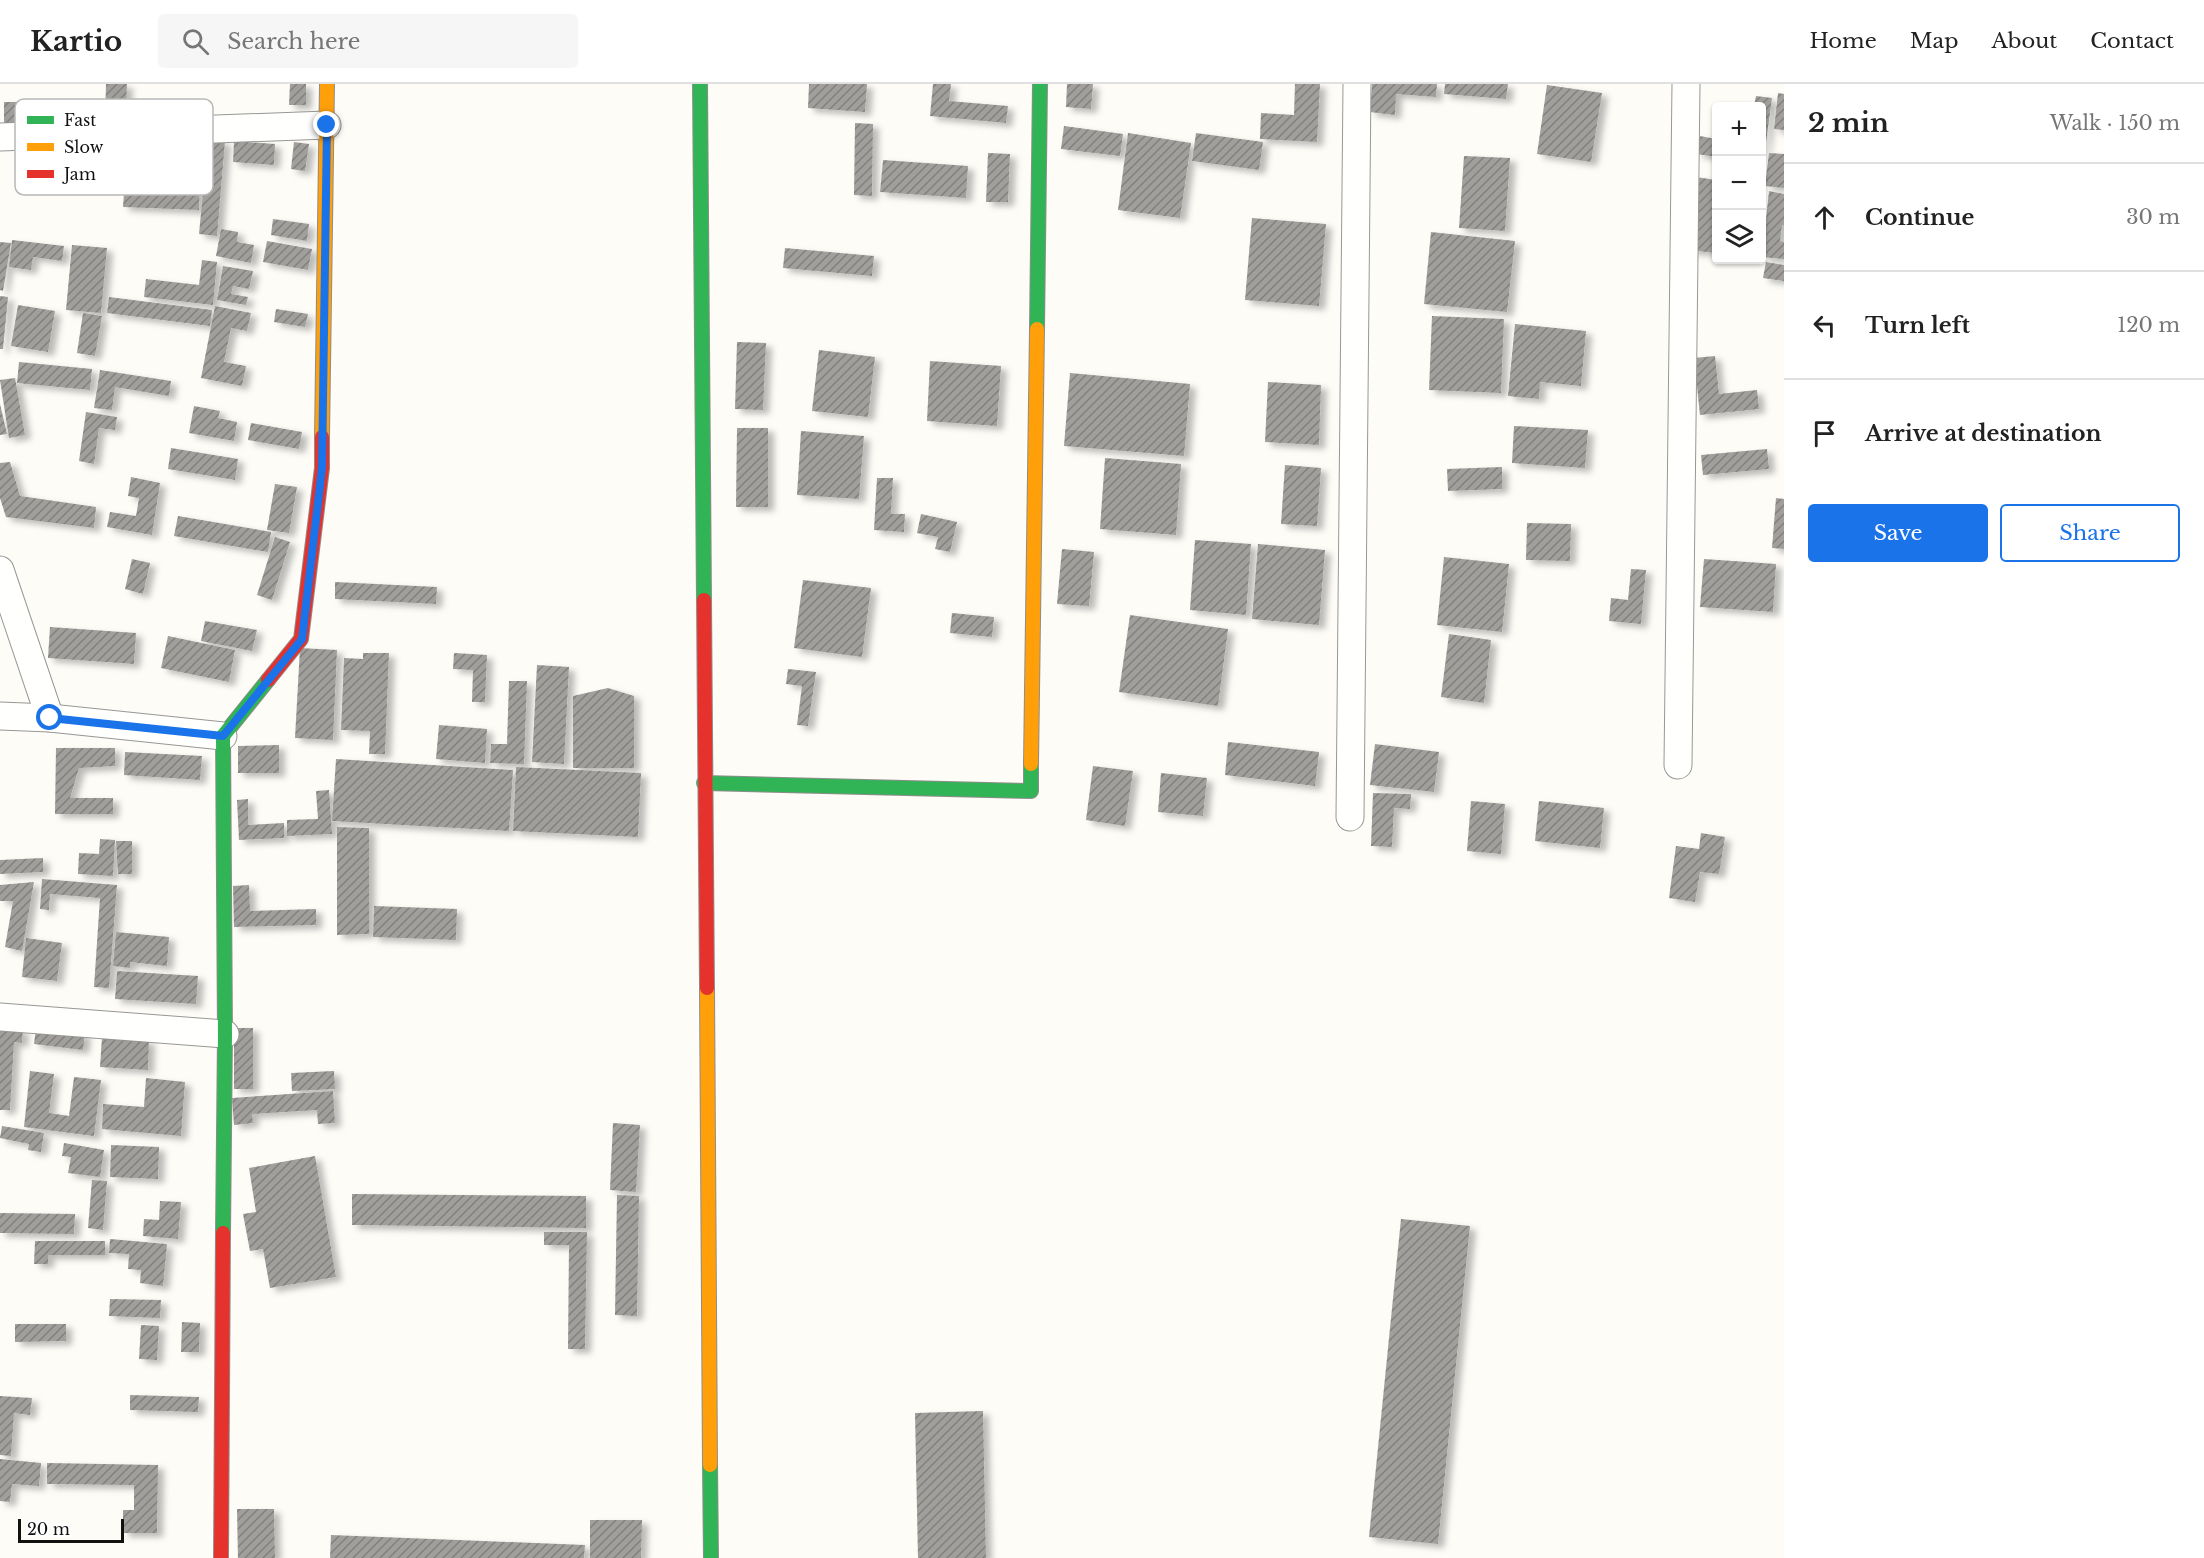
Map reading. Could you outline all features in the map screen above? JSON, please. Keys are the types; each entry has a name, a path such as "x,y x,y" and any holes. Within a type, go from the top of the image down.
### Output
{"street":[{"path":"221,1558 225,1034 223,736 302,639 322,468 327,84"},
{"path":"700,84 711,1558"},
{"path":"704,783 1030,791 1040,84"},
{"path":"1350,817 1357,84"},
{"path":"1678,765 1686,84"},
{"path":"213,129 327,125"},
{"path":"0,137 15,136"},
{"path":"0,570 50,718"},
{"path":"0,716 50,718 223,736"},
{"path":"0,1017 225,1034"}],"building":[{"path":"106,84 127,84 126,99 106,99"},
{"path":"290,84 306,84 306,105 289,105"},
{"path":"809,84 867,84 865,112 808,108"},
{"path":"933,84 951,84 949,101 1008,106 1006,123 930,116"},
{"path":"1067,84 1093,84 1091,109 1066,107"},
{"path":"1295,84 1320,84 1317,142 1260,139 1261,113 1294,115"},
{"path":"1372,84 1437,84 1436,97 1396,94 1395,115 1370,112"},
{"path":"1445,84 1508,84 1506,99 1444,94"},
{"path":"1547,85 1602,93 1591,162 1537,154"},
{"path":"1778,93 1784,94 1784,130 1774,129"},
{"path":"1756,96 1772,98 1766,143 1766,102 1755,102"},
{"path":"4,102 15,102 15,127 4,127"},
{"path":"855,123 873,124 872,196 854,195"},
{"path":"1064,126 1123,134 1120,156 1061,149"},
{"path":"1128,133 1191,143 1180,218 1118,210"},
{"path":"1196,133 1263,142 1259,170 1192,161"},
{"path":"1700,136 1712,138 1712,156 1697,154"},
{"path":"213,140 225,141 217,236 199,234 203,195 213,195"},
{"path":"234,141 275,144 274,165 233,162"},
{"path":"294,142 309,144 305,171 291,169"},
{"path":"988,153 1010,154 1008,202 986,202"},
{"path":"1769,153 1784,154 1784,188 1766,186"},
{"path":"1464,156 1510,158 1505,231 1459,228"},
{"path":"883,160 968,166 966,198 880,192"},
{"path":"1696,177 1712,179 1712,253 1688,250"},
{"path":"1769,191 1784,194 1784,225 1782,225 1780,241 1784,242 1784,259 1766,257"},
{"path":"124,195 200,195 199,210 123,207"},
{"path":"1252,218 1326,224 1319,306 1245,300"},
{"path":"273,219 309,224 307,241 271,235"},
{"path":"221,229 238,232 237,242 254,245 251,263 216,256"},
{"path":"1431,232 1515,241 1507,312 1424,304"},
{"path":"12,240 64,246 62,261 33,257 31,270 9,267"},
{"path":"267,241 312,249 308,270 263,262"},
{"path":"0,242 11,243 3,291 0,290"},
{"path":"72,245 107,248 101,313 66,310"},
{"path":"785,248 874,256 872,276 783,268"},
{"path":"202,260 217,262 213,305 144,297 146,279 199,285"},
{"path":"1766,262 1784,265 1784,281 1763,278"},
{"path":"223,266 253,271 249,289 233,286 231,294 248,297 246,305 217,300"},
{"path":"0,296 8,297 3,349 0,349"},
{"path":"109,297 212,310 210,326 107,313"},
{"path":"18,305 55,311 48,352 11,346"},
{"path":"215,306 251,313 247,331 231,328 224,362 246,366 242,386 201,378"},
{"path":"276,309 308,314 305,327 274,322"},
{"path":"83,313 102,316 95,356 77,353"},
{"path":"1432,316 1504,319 1501,393 1429,390"},
{"path":"1515,324 1586,331 1581,386 1540,382 1539,399 1508,396"},
{"path":"737,342 766,343 763,410 735,409"},
{"path":"819,350 875,357 868,417 812,411"},
{"path":"1715,356 1719,394 1757,390 1759,409 1700,415 1694,358"},
{"path":"930,361 1001,366 997,426 927,421"},
{"path":"19,362 92,369 90,390 17,383"},
{"path":"100,370 171,381 169,396 115,387 112,410 94,408"},
{"path":"1070,373 1190,384 1184,456 1064,446"},
{"path":"15,378 25,435 9,438 0,380"},
{"path":"1268,382 1321,385 1319,445 1265,442"},
{"path":"0,404 7,434 0,435"},
{"path":"194,406 220,411 218,418 237,422 234,441 189,433"},
{"path":"86,412 117,417 115,430 99,428 94,464 79,461"},
{"path":"251,423 302,432 299,449 248,440"},
{"path":"1514,426 1588,430 1585,468 1512,463"},
{"path":"737,428 768,428 768,507 736,507"},
{"path":"801,431 864,436 859,499 797,495"},
{"path":"171,448 238,459 235,480 168,469"},
{"path":"1767,449 1769,469 1703,475 1701,455"},
{"path":"1105,458 1181,464 1176,535 1100,529"},
{"path":"10,462 20,496 96,507 94,528 6,517 0,498 0,463"},
{"path":"1285,465 1321,468 1317,526 1281,524"},
{"path":"1502,467 1502,489 1448,491 1447,469"},
{"path":"131,477 160,483 152,535 107,527 110,512 136,516 139,498 128,496"},
{"path":"877,478 893,478 891,514 905,514 904,532 874,530"},
{"path":"275,484 297,487 289,533 267,530"},
{"path":"1776,498 1784,499 1784,549 1772,548"},
{"path":"921,514 957,522 950,552 935,549 938,537 917,533"},
{"path":"178,516 271,532 268,552 174,536"},
{"path":"1527,523 1571,524 1570,561 1526,560"},
{"path":"275,537 290,542 272,600 257,595"},
{"path":"1195,540 1251,544 1246,615 1190,610"},
{"path":"1258,544 1325,550 1319,625 1252,619"},
{"path":"1062,549 1094,552 1089,606 1057,604"},
{"path":"1444,557 1509,564 1502,632 1437,625"},
{"path":"132,559 150,563 143,594 125,589"},
{"path":"1704,559 1776,564 1773,612 1700,607"},
{"path":"1631,569 1646,570 1641,624 1609,621 1611,598 1628,600"},
{"path":"803,580 871,588 862,657 794,648"},
{"path":"335,582 437,587 436,604 335,599"},
{"path":"952,613 994,617 992,637 950,633"},
{"path":"1130,615 1228,629 1218,706 1119,692"},
{"path":"205,621 257,630 252,651 201,641"},
{"path":"50,627 136,633 134,664 48,658"},
{"path":"1449,634 1491,640 1484,703 1441,697"},
{"path":"168,636 235,650 229,682 161,668"},
{"path":"300,648 337,650 333,740 295,738"},
{"path":"363,653 389,653 385,754 369,754 370,731 341,730 344,658 363,659"},
{"path":"454,653 487,655 485,702 472,702 473,670 453,669"},
{"path":"537,665 569,667 564,764 532,762"},
{"path":"788,669 816,672 808,726 797,725 802,686 786,684"},
{"path":"509,681 527,681 524,764 490,763 491,744 507,744"},
{"path":"608,688 634,696 634,768 573,768 573,696"},
{"path":"439,725 487,729 485,763 436,759"},
{"path":"1228,742 1319,752 1315,786 1225,775"},
{"path":"1375,744 1439,752 1434,792 1370,785"},
{"path":"279,745 279,773 238,773 238,746"},
{"path":"56,748 115,748 115,766 79,768 70,798 113,798 113,814 55,814"},
{"path":"125,752 202,756 200,780 124,775"},
{"path":"336,759 513,770 509,831 332,821"},
{"path":"1093,766 1133,771 1125,826 1086,820"},
{"path":"516,767 641,773 638,837 513,831"},
{"path":"1161,773 1207,778 1203,816 1158,812"},
{"path":"329,790 332,834 287,836 287,820 318,819 316,791"},
{"path":"1373,793 1411,794 1410,809 1394,808 1392,847 1371,846"},
{"path":"248,799 248,825 284,823 284,838 239,840 237,800"},
{"path":"1471,801 1505,804 1501,854 1467,851"},
{"path":"1539,801 1604,808 1600,848 1535,841"},
{"path":"337,827 369,828 369,934 337,935"},
{"path":"1701,833 1725,837 1719,874 1700,872 1695,902 1669,898 1676,846 1699,849"},
{"path":"100,839 115,840 113,876 78,874 79,853 99,854"},
{"path":"116,841 132,841 132,874 118,874"},
{"path":"43,858 43,872 0,874 0,860"},
{"path":"42,879 117,885 109,988 94,987 100,898 50,894 49,910 40,909"},
{"path":"34,882 22,951 5,947 13,901 0,901 0,885"},
{"path":"249,885 250,911 316,909 316,925 234,927 233,886"},
{"path":"374,906 457,909 456,940 373,937"},
{"path":"116,932 169,937 167,966 130,962 130,968 113,966"},
{"path":"26,938 62,943 57,981 22,977"},
{"path":"117,971 198,976 196,1004 115,999"},
{"path":"0,1028 23,1029 22,1043 14,1042 10,1110 0,1110"},
{"path":"36,1028 85,1033 83,1050 34,1044"},
{"path":"234,1028 253,1028 253,1089 234,1089"},
{"path":"102,1037 149,1040 148,1070 100,1067"},
{"path":"30,1071 54,1074 49,1113 69,1116 74,1077 101,1080 94,1136 24,1127"},
{"path":"334,1071 335,1089 292,1091 291,1073"},
{"path":"146,1078 185,1082 181,1136 102,1129 103,1104 144,1107"},
{"path":"333,1091 335,1123 318,1124 317,1110 252,1114 253,1123 234,1125 232,1098"},
{"path":"613,1123 640,1125 636,1192 610,1190"},
{"path":"2,1126 44,1133 41,1152 28,1150 29,1144 0,1138"},
{"path":"64,1143 104,1150 100,1177 68,1173 71,1157 62,1156"},
{"path":"111,1145 159,1147 158,1179 110,1177"},
{"path":"315,1156 336,1277 270,1288 263,1249 250,1251 243,1214 256,1212 249,1168"},
{"path":"92,1180 107,1181 103,1230 88,1228"},
{"path":"352,1194 586,1196 586,1228 352,1225"},
{"path":"617,1195 639,1196 637,1316 615,1315"},
{"path":"160,1201 181,1202 178,1239 143,1236 144,1219 159,1220"},
{"path":"0,1213 75,1214 74,1234 0,1233"},
{"path":"1401,1219 1470,1226 1438,1544 1369,1537"},
{"path":"544,1232 587,1232 585,1349 568,1349 569,1245 544,1245"},
{"path":"110,1239 167,1244 163,1286 140,1283 141,1270 128,1269 129,1254 109,1253"},
{"path":"35,1241 105,1241 105,1255 48,1255 48,1264 34,1264"},
{"path":"110,1299 161,1300 160,1318 109,1316"},
{"path":"182,1322 200,1323 199,1352 181,1352"},
{"path":"15,1324 66,1324 66,1341 15,1342"},
{"path":"141,1325 159,1326 157,1360 139,1359"},
{"path":"130,1395 199,1397 198,1412 130,1410"},
{"path":"0,1396 32,1398 30,1415 14,1413 11,1456 0,1455"},
{"path":"983,1411 986,1558 918,1558 915,1413"},
{"path":"0,1459 41,1463 39,1486 12,1484 10,1502 0,1501"},
{"path":"47,1463 158,1465 157,1533 123,1533 123,1510 134,1510 134,1485 47,1484"},
{"path":"237,1509 274,1509 275,1558 238,1558"},
{"path":"590,1520 642,1520 641,1558 590,1558"},
{"path":"331,1535 585,1545 584,1558 330,1558"}],"traffic: fast":[{"path":"700,84 704,600"},
{"path":"1037,329 1040,84"},
{"path":"223,1233 225,1034 223,736 268,680"},
{"path":"704,783 1031,791 1031,764"},
{"path":"710,1465 711,1558"}],"traffic: slow":[{"path":"322,437 327,84"},
{"path":"1031,764 1037,329"},
{"path":"707,988 710,1465"}],"traffic: jam":[{"path":"268,680 301,639 322,468 322,437"},
{"path":"704,600 707,988"},
{"path":"221,1558 223,1233"}],"route":[{"path":"50,718 223,736 302,639 322,468 327,125"}]}
